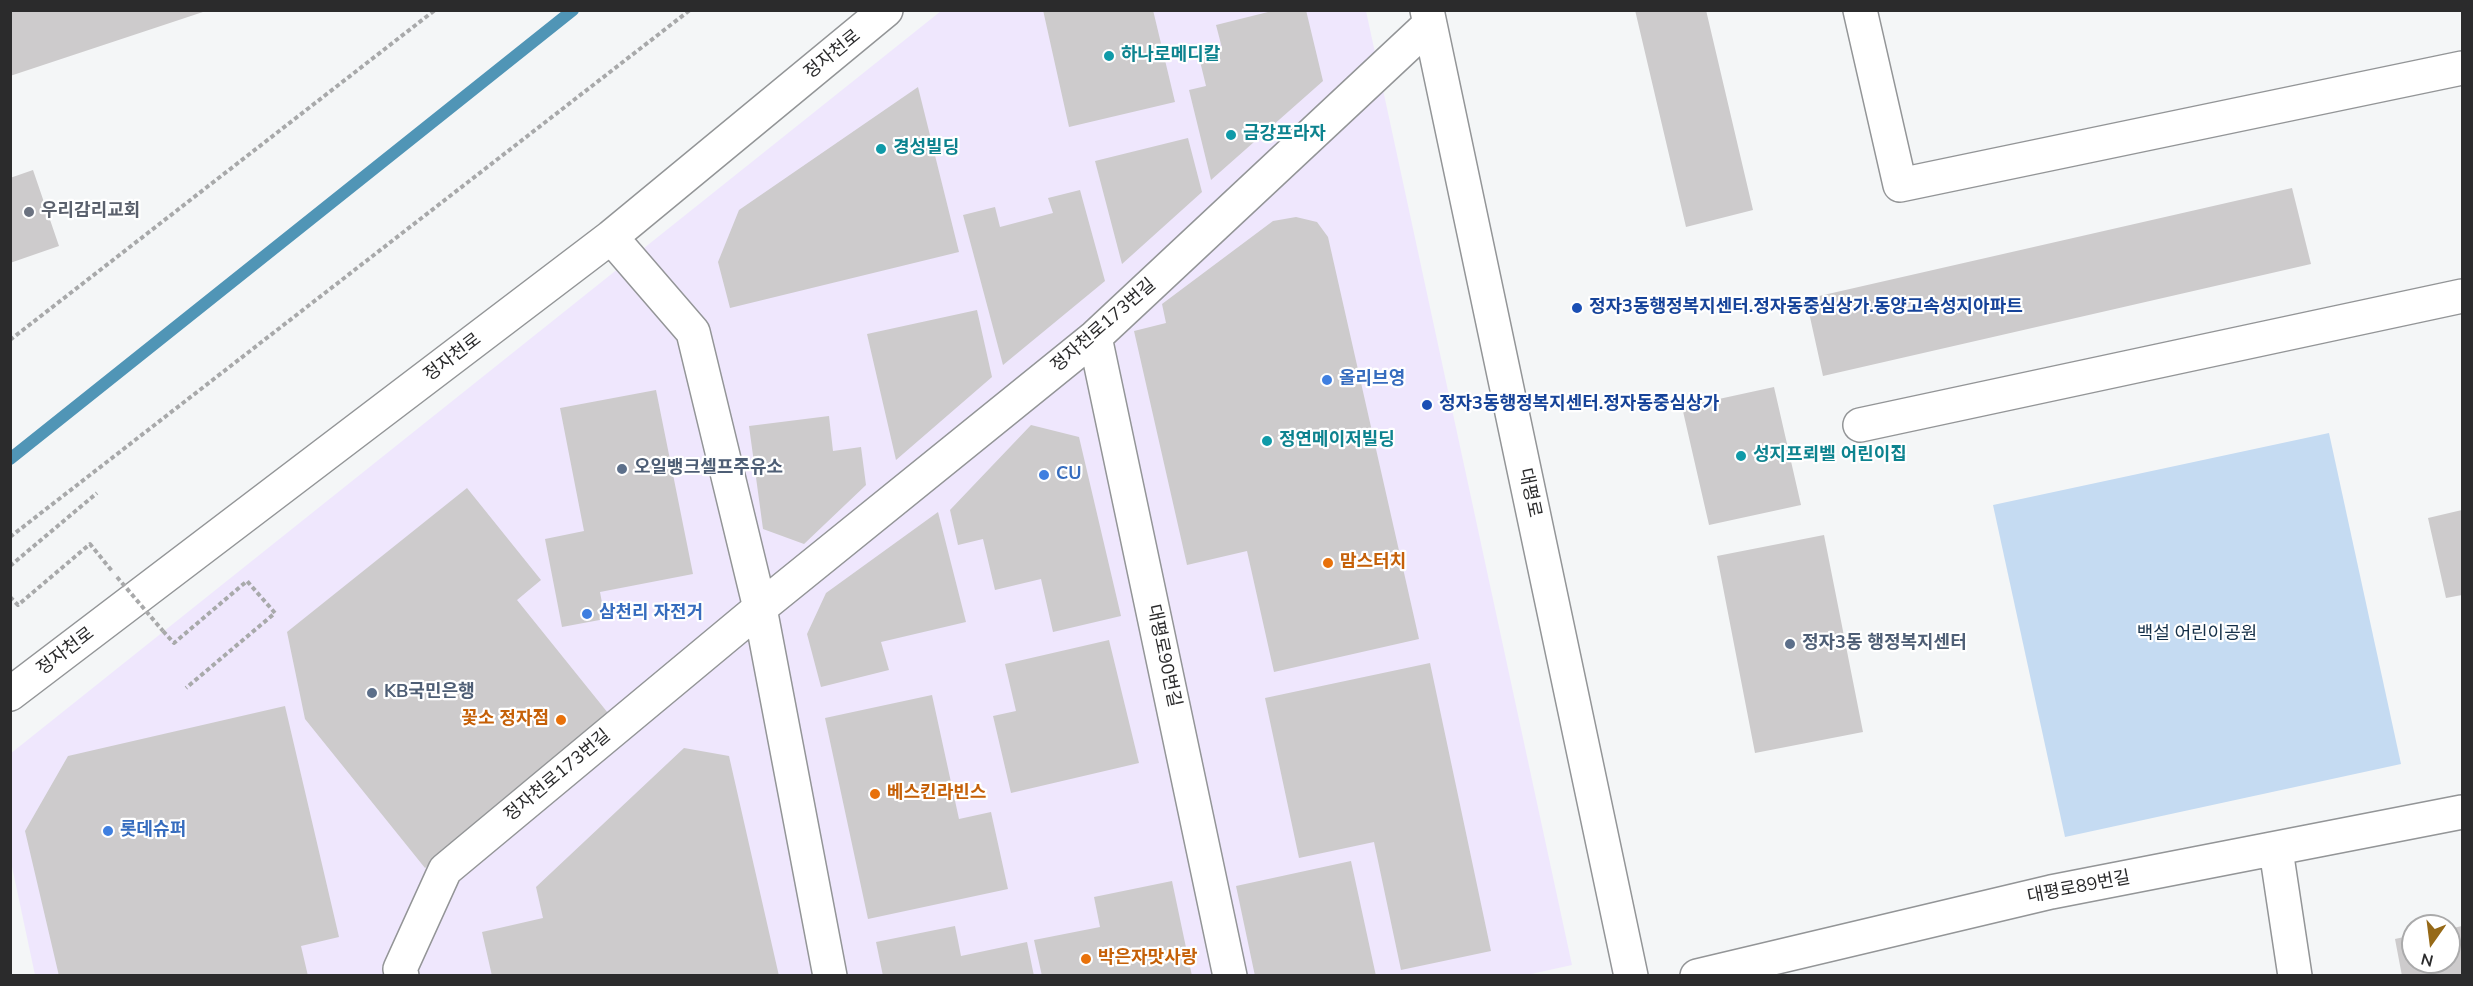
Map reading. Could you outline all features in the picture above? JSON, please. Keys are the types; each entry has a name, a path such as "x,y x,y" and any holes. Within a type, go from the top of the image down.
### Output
{"street":[{"name":"정자천로","path":"10,694 611,237 886,10"},
{"path":"1860,10 1900,185 2463,68"},
{"name":"정자천로173번길","path":"402,975 400,969 445,870 760,608 1095,337 1428,17"},
{"name":"대평로","path":"1428,17 1631,975"},
{"path":"611,237 693,332 760,608 830,975"},
{"path":"1860,425 2463,296"},
{"name":"대평로90번길","path":"1095,337 1230,975"},
{"name":"대평로89번길","path":"1697,975 2051,892 2463,812"},
{"path":"2276,850 2295,975"}],"path":[{"path":"10,340 435,10"},
{"path":"10,537 690,10"},
{"path":"10,566 97,493"},
{"path":"10,597 18,606 90,544 174,643 247,581 275,613 186,688"}],"shaded area":[{"path":"941,11 1366,11 1572,965 1522,976 35,975 11,862 10,754"}],"green space":[{"name":"백설 어린이공원","path":"2329,433 2401,764 2065,837 1993,505"}],"building":[{"path":"10,10 206,10 206,11 10,76"},
{"name":"하나로메디칼","path":"1043,10 1153,10 1175,102 1069,127"},
{"name":"금강프라자","path":"1276,10 1306,10 1323,81 1211,180 1189,90 1206,86 1198,53 1222,48 1216,25"},
{"path":"1635,10 1706,10 1753,210 1686,227"},
{"name":"경성빌딩","path":"918,87 959,252 730,308 718,262 739,210"},
{"path":"1188,138 1202,192 1122,264 1095,161"},
{"name":"우리감리교회","path":"33,170 59,246 10,263 10,178"},
{"path":"2292,188 2311,264 1823,376 1806,299"},
{"path":"1080,190 1105,281 1003,365 963,215 995,207 1000,227 1053,213 1048,198"},
{"name":"정연메이저빌딩","path":"1296,217 1317,222 1328,237 1419,639 1274,672 1247,551 1187,565 1134,331 1166,323 1162,304 1273,221"},
{"path":"977,310 992,377 896,460 867,334"},
{"name":"성지프뢰벨 어린이집","path":"1774,387 1801,505 1709,525 1682,407"},
{"name":"오일뱅크셀프주유소","path":"656,390 693,574 600,592 605,619 562,627 545,539 584,531 560,408"},
{"path":"829,416 833,451 861,447 866,485 804,544 763,529 749,426"},
{"path":"1031,425 1079,437 1121,616 1053,632 1041,579 995,590 983,539 958,545 950,510"},
{"path":"467,488 541,580 517,600 612,718 425,868 305,719 287,632"},
{"path":"2462,510 2462,595 2446,598 2428,518"},
{"path":"938,512 966,622 881,642 889,670 821,687 807,634 826,593"},
{"name":"정자3동 행정복지센터","path":"1824,535 1863,732 1755,753 1717,556"},
{"path":"1109,640 1139,763 1011,793 993,716 1016,711 1005,664"},
{"path":"1430,663 1491,951 1401,970 1374,842 1299,858 1265,698"},
{"path":"932,695 959,819 991,812 1008,889 868,919 825,718"},
{"path":"285,706 339,937 301,946 308,976 59,976 25,831 68,756"},
{"path":"684,748 729,756 779,976 492,976 482,932 543,918 536,887"},
{"path":"1351,861 1376,976 1255,976 1236,886"},
{"path":"1172,881 1192,976 1042,976 1034,940 1100,927 1094,897"},
{"path":"955,926 961,956 1027,942 1034,976 883,976 876,942"},
{"path":"2461,926 2462,976 2402,976 2402,974 2461,974"},
{"path":"2401,938 2401,971 2395,939"}],"waterway":[{"path":"10,459 573,10"}],"place":[{"name":"하나로메디칼","path":"1109,56"},
{"name":"금강프라자","path":"1231,135"},
{"name":"경성빌딩","path":"881,149"},
{"name":"우리감리교회","path":"29,212"},
{"name":"정자3동행정복지센터.정자동중심상가.동양고속성지아파트","path":"1577,308"},
{"name":"올리브영","path":"1327,380"},
{"name":"정자3동행정복지센터.정자동중심상가","path":"1427,405"},
{"name":"정연메이저빌딩","path":"1267,441"},
{"name":"성지프뢰벨 어린이집","path":"1741,456"},
{"name":"오일뱅크셀프주유소","path":"622,469"},
{"name":"CU","path":"1044,475"},
{"name":"맘스터치","path":"1328,563"},
{"name":"삼천리 자전거","path":"587,614"},
{"name":"정자3동 행정복지센터","path":"1790,644"},
{"name":"KB국민은행","path":"372,693"},
{"name":"꽃소 정자점","path":"561,720"},
{"name":"베스킨라빈스","path":"875,794"},
{"name":"롯데슈퍼","path":"108,831"},
{"name":"박은자맛사랑","path":"1086,959"}]}
